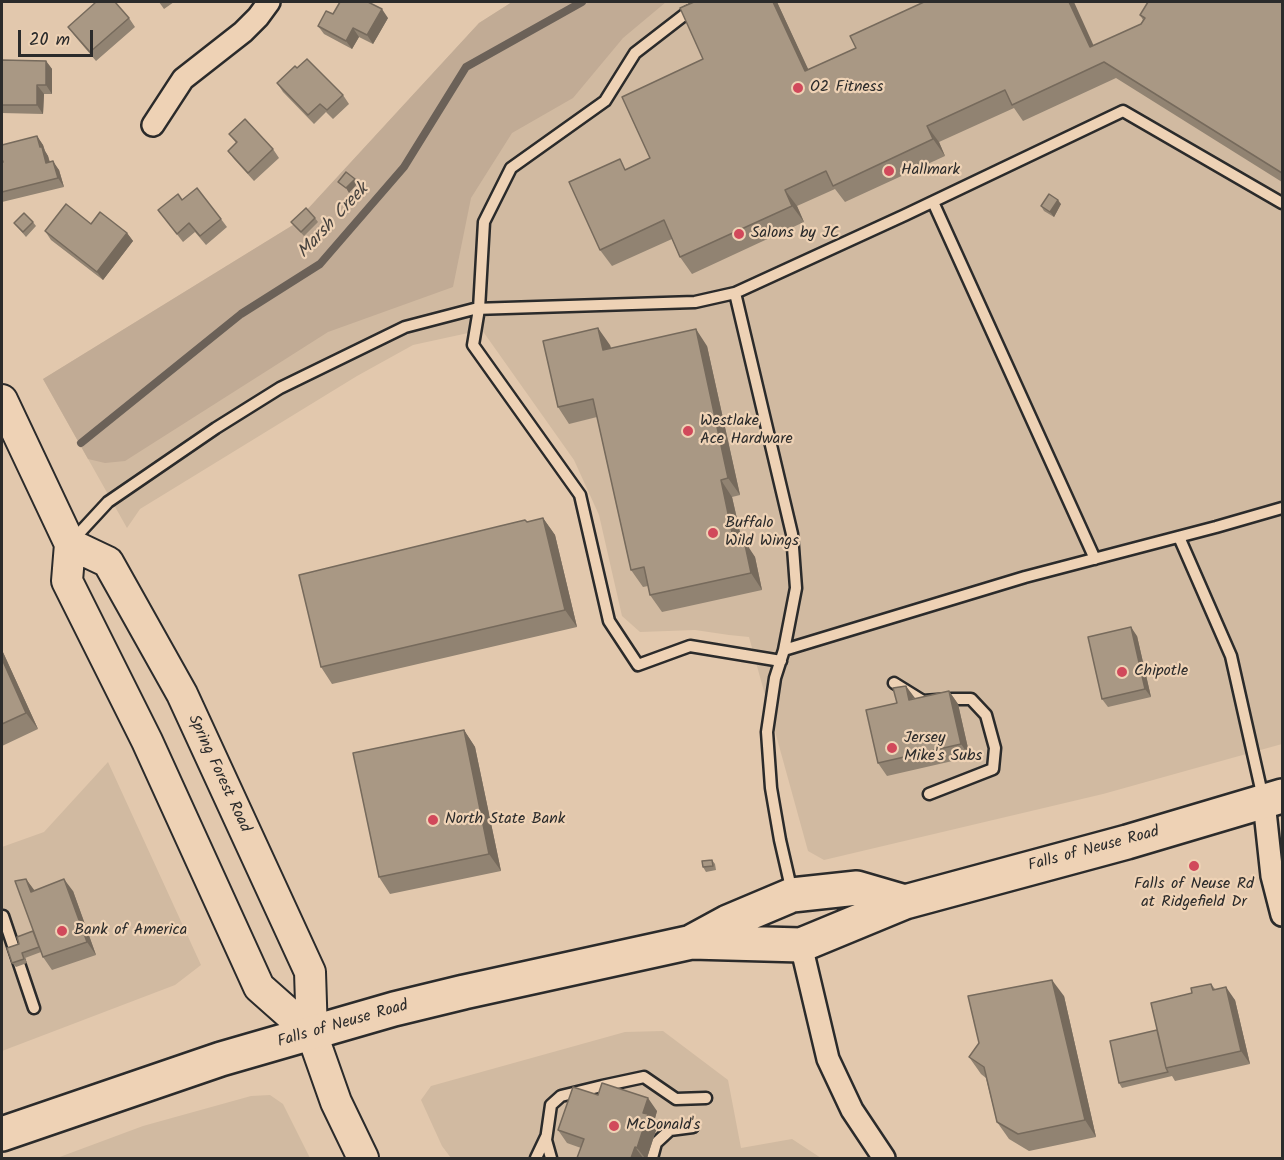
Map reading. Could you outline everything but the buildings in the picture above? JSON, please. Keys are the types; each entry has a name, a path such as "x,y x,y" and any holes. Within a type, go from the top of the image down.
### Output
{"main road":[{"name":"Spring Forest Road","path":"2,400 70,544 68,581 147,741 259,987 312,1034"},
{"name":"Spring Forest Road","path":"70,544 108,562 182,694 310,972 312,1034 336,1102 363,1158"},
{"name":"Falls of Neuse Road","path":"692,942 728,922 792,895 857,888 905,902 1127,842 1276,808"},
{"path":"801,945 812,923 819,917 905,902"},
{"name":"Falls of Neuse Road","path":"2,1134 221,1059 394,1009 444,997 692,942 801,945"}],"street":[{"path":"153,125 183,78 243,32 258,17 268,2"},
{"path":"1276,808 1271,867 1282,915"},
{"path":"801,945 828,1059 852,1110 884,1158"}],"lane":[{"path":"710,2 688,12 635,53 605,101 511,168 484,222 479,309 473,345 580,495 609,621 638,665 690,646 783,655 1000,584 1282,508"},
{"path":"70,544 108,501 216,428 280,388 405,327 474,309 695,302 735,293 933,202 1122,111 1282,203"},
{"path":"933,202 1095,559"},
{"path":"735,293 792,534 796,588 783,655 775,678 767,732 771,788 792,895"},
{"path":"1179,537 1231,656 1276,808"},
{"path":"894,683 923,701 971,699 986,715 995,748 993,769 929,794"},
{"path":"3,916 34,1008"},
{"path":"536,1158 546,1137 551,1105 561,1096 644,1077 676,1099 706,1098"},
{"path":"652,1158 656,1143 670,1130 693,1127"},
{"path":"546,1137 550,1158"}],"shaded area":[{"path":"512,2 1282,2 1282,744 1103,794 824,860 808,851 749,637 695,630 640,632 622,616 599,515 574,460 482,330 413,345 357,376 140,509 127,528 43,379 293,225 479,23"},
{"path":"512,2 666,2 623,38 573,98 512,133 471,198 453,287 328,332 125,461 105,463 88,459 43,379 293,225 479,23"},
{"path":"108,762 201,965 175,985 2,1051 2,847 44,832"},
{"path":"663,1031 728,1080 741,1148 792,1139 821,1158 451,1158 442,1146 421,1100 431,1086 625,1032"},
{"path":"270,1095 283,1104 310,1158 57,1158 143,1126 251,1096"}],"waterway":[{"name":"Marsh Creek","path":"81,443 241,314 320,264 404,167 466,67 582,2"}],"place":[{"name":"O2 Fitness","path":"798,88"},
{"name":"Hallmark","path":"889,171"},
{"name":"Salons by JC","path":"739,234"},
{"name":"Westlake Ace Hardware","path":"688,431"},
{"name":"Buffalo Wild Wings","path":"713,533"},
{"name":"Chipotle","path":"1122,672"},
{"name":"Jersey Mike's Subs","path":"892,748"},
{"name":"North State Bank","path":"433,820"},
{"name":"Falls of Neuse Rd at Ridgefield Dr","path":"1194,866"},
{"name":"Bank of America","path":"62,931"},
{"name":"McDonald's","path":"614,1126"}]}
